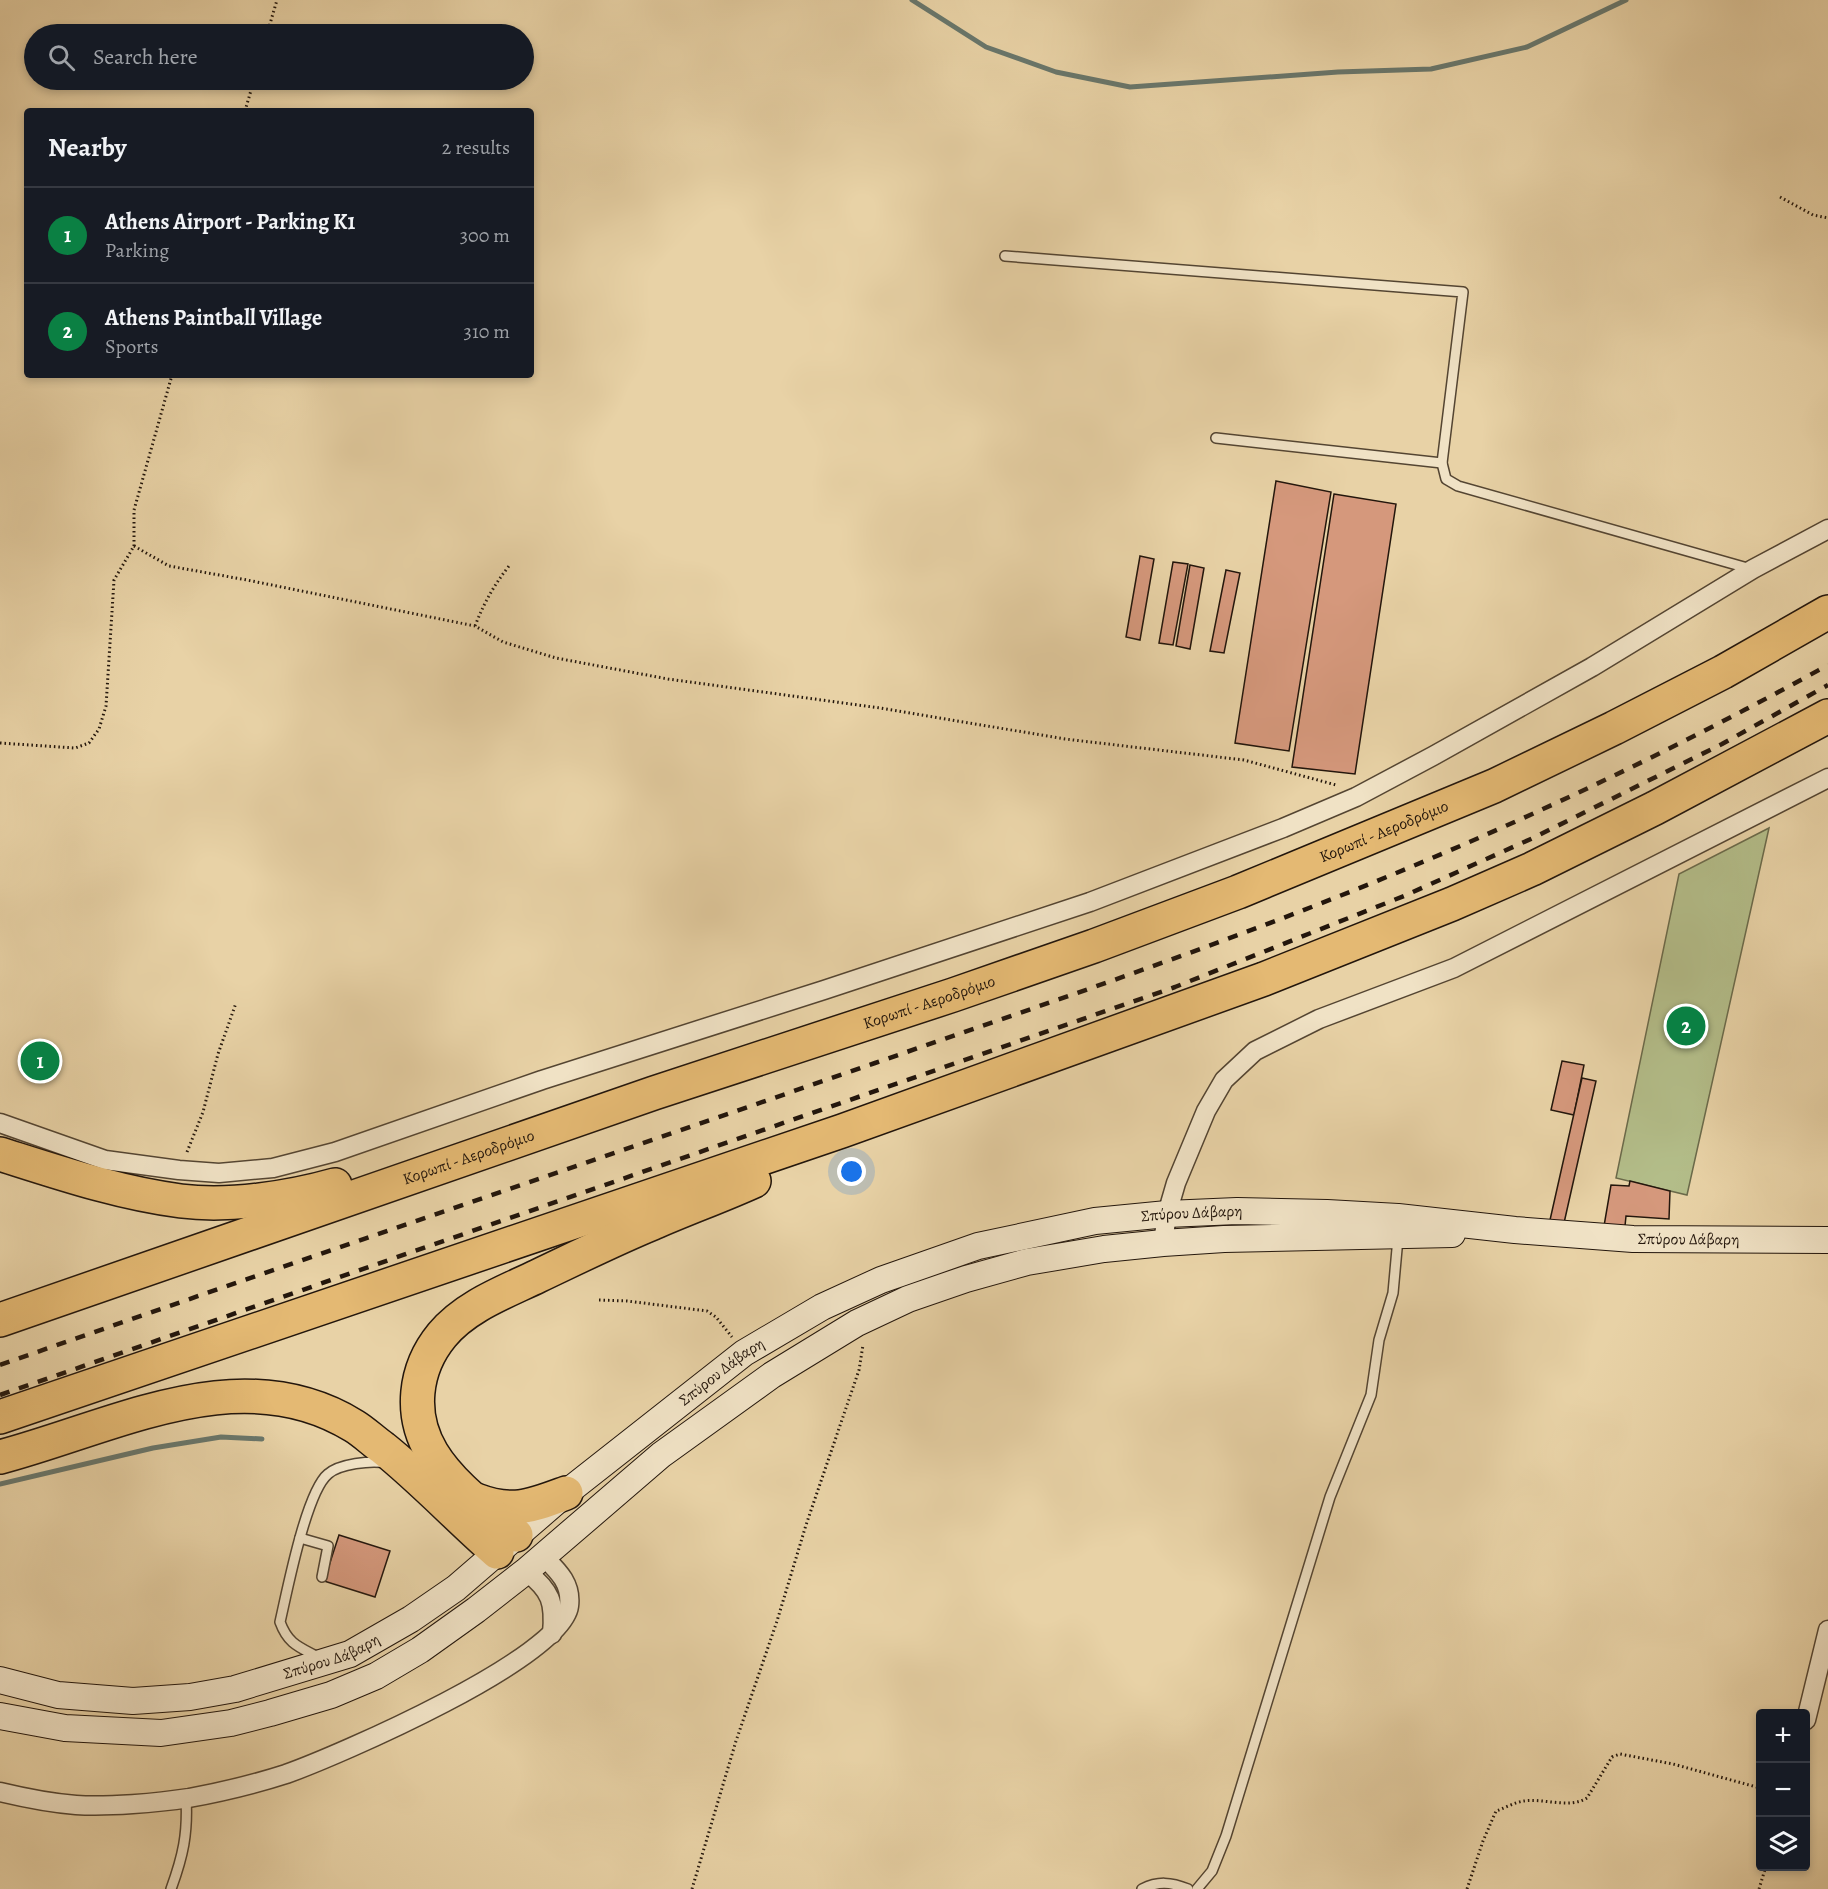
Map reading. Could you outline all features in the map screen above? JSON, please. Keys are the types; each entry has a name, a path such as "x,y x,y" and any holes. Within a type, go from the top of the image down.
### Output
{"highway":[{"name":"Κορωπί - Αεροδρόμιο","path":"0,1320 654,1093 953,995 1094,946 1238,892 1494,786 1723,672 1828,612"},
{"path":"0,1417 842,1131 1264,979 1452,904 1532,869 1645,813 1828,716"},
{"path":"0,1154 91,1183 138,1195 184,1202 231,1202 286,1196 333,1186 654,1093"},
{"path":"507,1544 475,1499 451,1477 438,1461 421,1430 417,1405 418,1382 427,1358 442,1334 488,1300 635,1231 779,1170 842,1131"},
{"path":"0,1457 33,1449 155,1408 207,1398 245,1396 280,1398 309,1404 355,1426 507,1544"},
{"path":"475,1499 494,1507 512,1508 535,1505 566,1493"}],"street":[{"path":"0,1123 105,1160 179,1170 219,1173 273,1168 336,1152 542,1080 1090,902 1283,828 1356,797 1433,756 1592,667 1753,569 1828,529"},
{"path":"1164,1243 1167,1214 1176,1183 1206,1111 1224,1080 1255,1051 1319,1019 1454,968 1828,778"},
{"name":"Σπύρου Δάβαρη","path":"0,1680 58,1695 133,1701 178,1698 235,1689 350,1654 411,1619 456,1588 566,1493 744,1353 822,1307 881,1280 958,1252 1037,1232 1084,1223 1167,1214 1248,1211 1398,1227 1515,1230 1633,1239 1828,1240"},
{"name":"Σπύρου Δάβαρη","path":"0,1716 65,1728 161,1733 231,1723 270,1713 331,1695 376,1676 420,1650 476,1611 661,1455 772,1375 857,1323 908,1299 966,1279 1028,1262 1104,1249 1398,1227"},
{"path":"0,1792 77,1805 186,1798 247,1785 286,1773 371,1740 494,1675 538,1647 562,1622 570,1606 568,1588 562,1575 534,1563 507,1544"},
{"path":"1809,1709 1828,1630"}],"lane":[{"path":"1005,256 1463,292 1442,463 1446,479 1458,486 1753,569"},
{"path":"1216,438 1442,463"},
{"path":"1197,1889 1212,1871 1226,1836 1330,1497 1371,1395 1379,1340 1393,1293 1398,1227"},
{"path":"350,1654 319,1658 298,1647 285,1635 280,1622 300,1538 313,1497 328,1474 353,1464 377,1461 406,1467"},
{"path":"300,1538 328,1546 322,1577"},
{"path":"171,1889 180,1865 188,1826 186,1798"},
{"path":"1142,1889 1166,1882 1188,1889"}],"path":[{"path":"270,24 277,0"},
{"path":"246,108 251,90"},
{"path":"1780,197 1813,215 1828,218"},
{"path":"0,743 75,748 88,743 99,729 106,706 114,580 134,546 134,510 171,378"},
{"path":"134,546 169,566 475,626 503,642 556,658 668,679 880,708 1065,739 1244,760 1337,785 1356,797"},
{"path":"475,626 494,585 509,566"},
{"path":"179,1170 203,1112 218,1054 236,1003"},
{"path":"599,1300 627,1301 707,1311 716,1317 744,1353"},
{"path":"692,1889 736,1742 859,1370 863,1348 862,1335 857,1323"},
{"path":"1467,1889 1496,1811 1524,1801 1561,1803 1582,1801 1587,1798 1612,1757 1620,1754 1673,1764 1756,1787"},
{"path":"1759,1889 1764,1871"}],"green space":[{"path":"1769,828 1687,1195 1616,1178 1679,874"}],"building":[{"path":"1276,481 1331,492 1289,751 1235,743"},
{"path":"1334,494 1396,504 1355,774 1292,767"},
{"path":"1140,556 1154,559 1140,640 1126,637"},
{"path":"1173,562 1188,564 1173,645 1159,643"},
{"path":"1190,565 1204,568 1190,649 1176,646"},
{"path":"1226,570 1240,573 1224,653 1210,651"},
{"path":"1562,1061 1584,1065 1574,1115 1551,1110"},
{"path":"1582,1078 1596,1081 1564,1223 1550,1220"},
{"path":"1630,1181 1670,1191 1669,1219 1626,1216 1625,1226 1604,1226 1611,1185 1629,1186"},
{"path":"339,1535 390,1551 375,1597 324,1581"}],"waterway":[{"path":"912,0 986,47 1056,72 1130,87 1338,72 1431,69 1527,47 1626,0"},
{"path":"0,1484 153,1448 221,1437 262,1439"}],"railway":[{"path":"0,1365 1056,1000 1297,913 1537,812 1655,756 1828,665"},
{"path":"0,1395 1175,987 1404,896 1533,838 1722,744 1828,685"}],"place":[{"name":"Athens Paintball Village","path":"1686,1026"},
{"name":"Athens Airport - Parking K1","path":"40,1061"}]}
